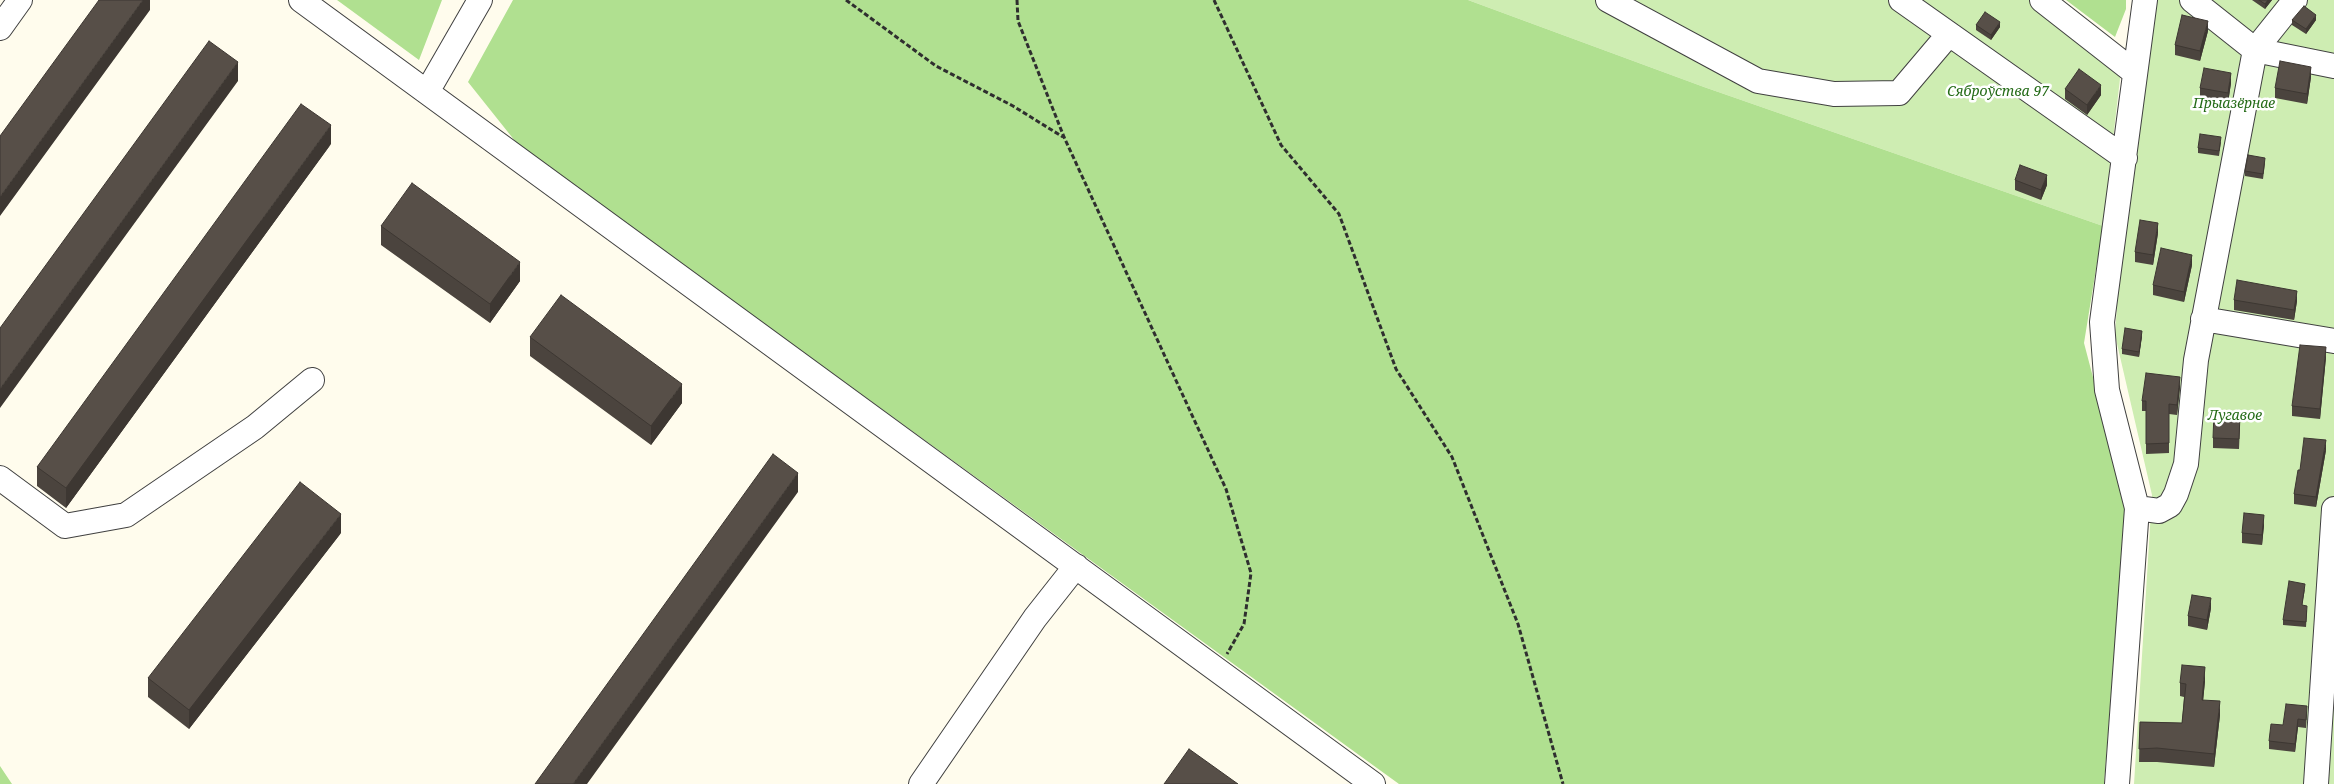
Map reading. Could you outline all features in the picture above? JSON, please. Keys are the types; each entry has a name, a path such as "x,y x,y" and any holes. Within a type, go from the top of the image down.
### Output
{"street":[{"path":"0,28 20,0"},
{"path":"301,0 1373,784"},
{"path":"427,92 480,0"},
{"path":"1608,0 1758,82 1834,94 1899,94 1949,34"},
{"path":"1901,0 2125,158"},
{"path":"2042,0 2134,72"},
{"path":"2117,784 2138,508 2107,390 2102,322 2145,0"},
{"path":"2192,0 2255,50 2334,66"},
{"path":"2138,508 2158,510 2170,505 2176,494 2186,464 2196,360 2255,50 2295,0"},
{"path":"2204,319 2334,341"},
{"path":"0,478 65,526 126,515 255,427 312,380"},
{"path":"2316,784 2334,510"},
{"path":"921,784 1036,618 1076,566"}],"path":[{"path":"846,0 936,66 1013,106 1064,138"},
{"path":"1017,0 1018,21 1064,138 1226,489 1251,573 1244,624 1218,670"},
{"path":"1214,0 1281,145 1339,214 1396,369 1452,457 1518,624 1563,784"}],"green space":[{"path":"337,0 442,0 419,60"},
{"path":"513,0 1468,0 1704,87 2103,226 2084,343 2126,503 2104,784 1399,784 519,146 468,82"},
{"name":"Сяброўства 97","path":"1468,0 2030,0 2121,70 2103,226 1704,87"},
{"path":"2066,0 2126,0 2126,9 2115,37"},
{"name":"Лугавое","path":"2150,0 2334,0 2334,784 2134,784 2152,495 2115,335 2122,232"},
{"path":"0,766 12,784 0,784"}],"building":[{"path":"99,0 143,0 0,197 0,136"},
{"path":"2259,0 2268,0 2265,4"},
{"path":"2304,6 2316,15 2306,29 2292,20"},
{"path":"1985,12 2000,22 1991,35 1976,25"},
{"path":"2182,15 2208,21 2200,51 2175,45"},
{"path":"209,41 238,62 0,389 0,328"},
{"path":"2280,61 2311,67 2307,94 2275,88"},
{"path":"2204,68 2231,73 2228,93 2200,88"},
{"path":"2079,69 2101,85 2087,105 2065,89"},
{"path":"301,104 331,125 66,488 37,467"},
{"path":"2200,134 2221,137 2219,151 2198,148"},
{"path":"2248,155 2265,158 2263,174 2245,171"},
{"path":"2020,165 2047,175 2041,190 2015,180"},
{"path":"412,183 520,262 490,304 381,226"},
{"path":"2140,220 2158,223 2153,255 2135,252"},
{"path":"2161,248 2192,255 2184,292 2153,285"},
{"path":"2237,280 2297,291 2294,310 2234,300"},
{"path":"561,295 682,384 651,426 530,337"},
{"path":"2125,328 2142,331 2139,352 2122,349"},
{"path":"2300,345 2326,347 2320,409 2292,406"},
{"path":"2146,373 2180,377 2177,405 2169,404 2169,443 2146,444 2146,401 2142,401"},
{"path":"2214,413 2240,415 2239,439 2213,438"},
{"path":"2304,438 2326,440 2316,497 2294,494 2298,470 2300,470"},
{"path":"773,454 798,473 573,784 535,784"},
{"path":"300,482 341,514 189,710 148,678"},
{"path":"2244,513 2264,515 2262,535 2242,533"},
{"path":"2289,581 2305,584 2302,605 2307,606 2306,622 2283,620"},
{"path":"2192,595 2211,598 2207,620 2188,616"},
{"path":"2182,665 2205,667 2202,700 2220,701 2214,754 2157,748 2139,749 2140,722 2182,723 2186,684 2180,683"},
{"path":"2286,704 2307,706 2306,720 2298,719 2295,744 2269,741 2271,724 2283,725"},
{"path":"1189,749 1238,784 1164,784"}],"park label":[{"name":"Прыазёрнае","path":"2234,104"}]}
